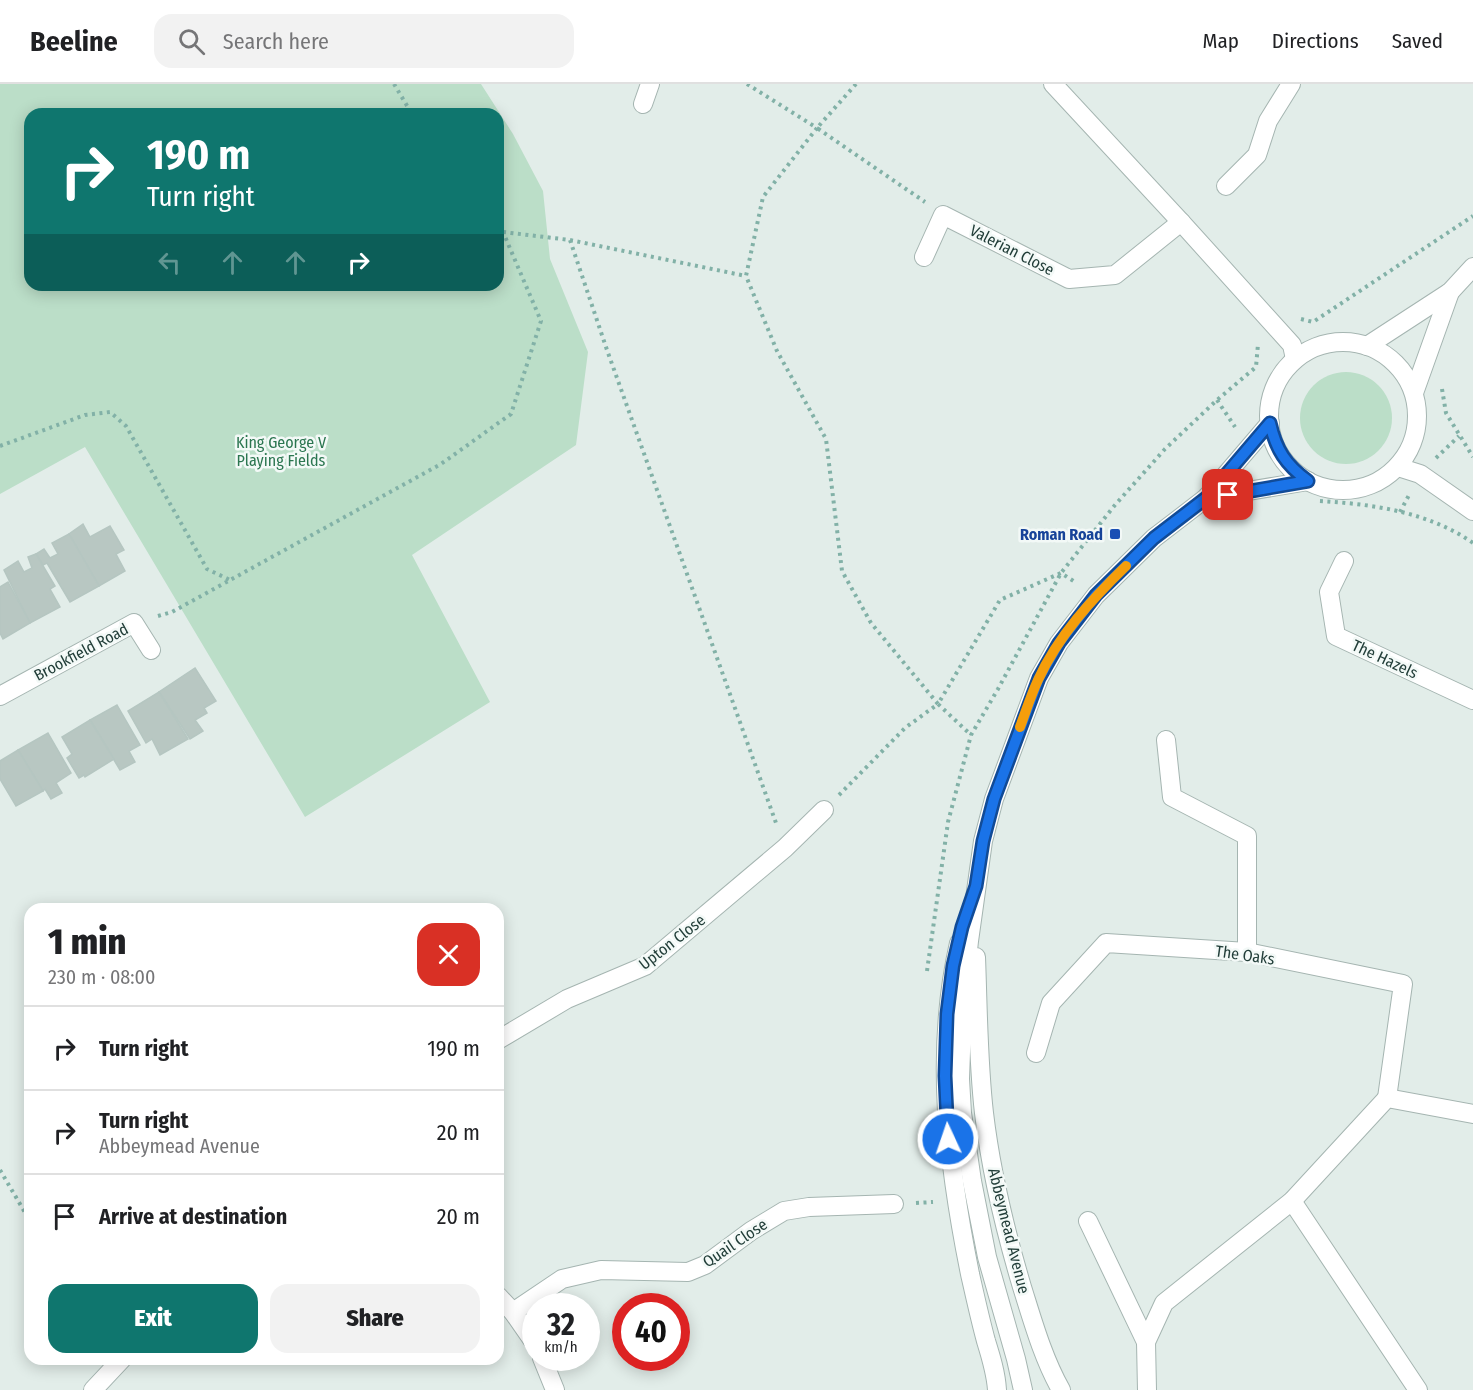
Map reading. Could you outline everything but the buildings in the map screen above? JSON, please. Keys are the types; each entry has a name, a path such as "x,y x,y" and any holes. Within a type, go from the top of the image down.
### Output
{"street":[{"path":"643,105 650,84"},
{"path":"1053,84 1292,345 1295,359"},
{"path":"1226,186 1257,155 1268,121 1292,84"},
{"path":"924,257 943,215"},
{"name":"Valerian Close","path":"943,215 1068,279 1115,275 1181,222"},
{"path":"1367,346 1450,292 1473,267"},
{"path":"1414,393 1450,292"},
{"path":"1334,342 1367,346 1393,361 1406,376 1414,393 1418,412 1416,432 1409,451 1398,467 1383,479 1365,487 1346,490 1326,488 1308,481 1294,471 1282,457 1274,441 1270,423 1270,405 1283,372 1295,359 1313,348 1334,342"},
{"name":"Abbeymead Avenue","path":"1023,1390 987,1257 962,1113 960,1078 963,997 983,841 994,799 1039,678 1059,643 1096,595 1154,538 1206,498 1270,423"},
{"path":"1398,467 1420,474 1473,511"},
{"name":"Abbeymead Avenue","path":"1206,498 1308,481"},
{"name":"The Hazels","path":"1344,561 1329,592 1336,636 1473,700"},
{"name":"Brookfield Road","path":"0,696 134,623 151,650"},
{"path":"1166,740 1172,797 1247,836 1247,952"},
{"name":"Upton Close","path":"504,1036 567,999 645,966 785,848 824,810"},
{"name":"Abbeymead Avenue","path":"976,886 962,927 953,966 947,1014 945,1076 948,1139 957,1206 971,1277 994,1367 997,1390"},
{"name":"Abbeymead Avenue","path":"976,886 979,1065 991,1163 1002,1214 1029,1310 1045,1356 1061,1390"},
{"name":"The Oaks","path":"1036,1053 1051,1003 1106,943 1247,952 1403,984 1387,1098"},
{"path":"1146,1342 1164,1303 1292,1201 1387,1098 1473,1114"},
{"path":"1292,1201 1418,1390"},
{"name":"Quail Close","path":"513,1312 562,1279 601,1270 687,1272 705,1265 751,1231 784,1211 894,1204"},
{"path":"1088,1221 1146,1342 1147,1390"},
{"path":"504,1302 522,1325"},
{"path":"93,1390 116,1365"},
{"name":"Abbeymead Avenue","path":"994,1367 1005,1390"},
{"path":"547,1371 555,1390"}],"path":[{"path":"394,84 408,108"},
{"path":"747,84 817,128 943,215"},
{"path":"855,84 763,197 746,276 777,351 826,439 842,571 871,623 938,704 971,735"},
{"path":"926,980 948,822 971,735 1061,573 1115,505 1164,449 1256,367 1261,333 1272,323 1287,311 1299,319 1313,322 1473,216"},
{"path":"504,232 570,240 746,276"},
{"path":"134,623 172,612 441,464 512,414 541,321 504,234"},
{"path":"570,240 785,848"},
{"path":"1444,380 1442,390 1446,413 1473,457"},
{"path":"0,446 85,415 110,412 126,426 207,569 231,580"},
{"path":"824,810 905,728 938,704 1000,600 1061,573"},
{"path":"1061,573 1096,595"},
{"path":"0,1170 24,1211"}],"green space":[{"name":"King George V Playing Fields","path":"0,84 481,84 496,108 24,108 24,291 504,291 504,120 543,191 550,259 588,352 576,445 412,555 490,702 305,817 85,447 0,494"},
{"path":"1346,372 1363,376 1378,386 1388,401 1392,418 1388,435 1378,450 1363,460 1346,464 1329,460 1314,450 1304,435 1300,418 1304,401 1314,386 1329,376"}],"slow traffic":[{"path":"1020,727 1039,678 1059,643 1096,595 1126,566"}],"place":[{"name":"Roman Road","path":"1115,534"}],"route":[{"path":"948,1139 945,1076 947,1014 953,966 962,927 976,886 983,841 994,799 1014,740 1039,678 1059,643 1096,595 1154,538 1206,498 1270,423 1274,441 1282,457 1294,471 1308,481 1228,495"}]}
